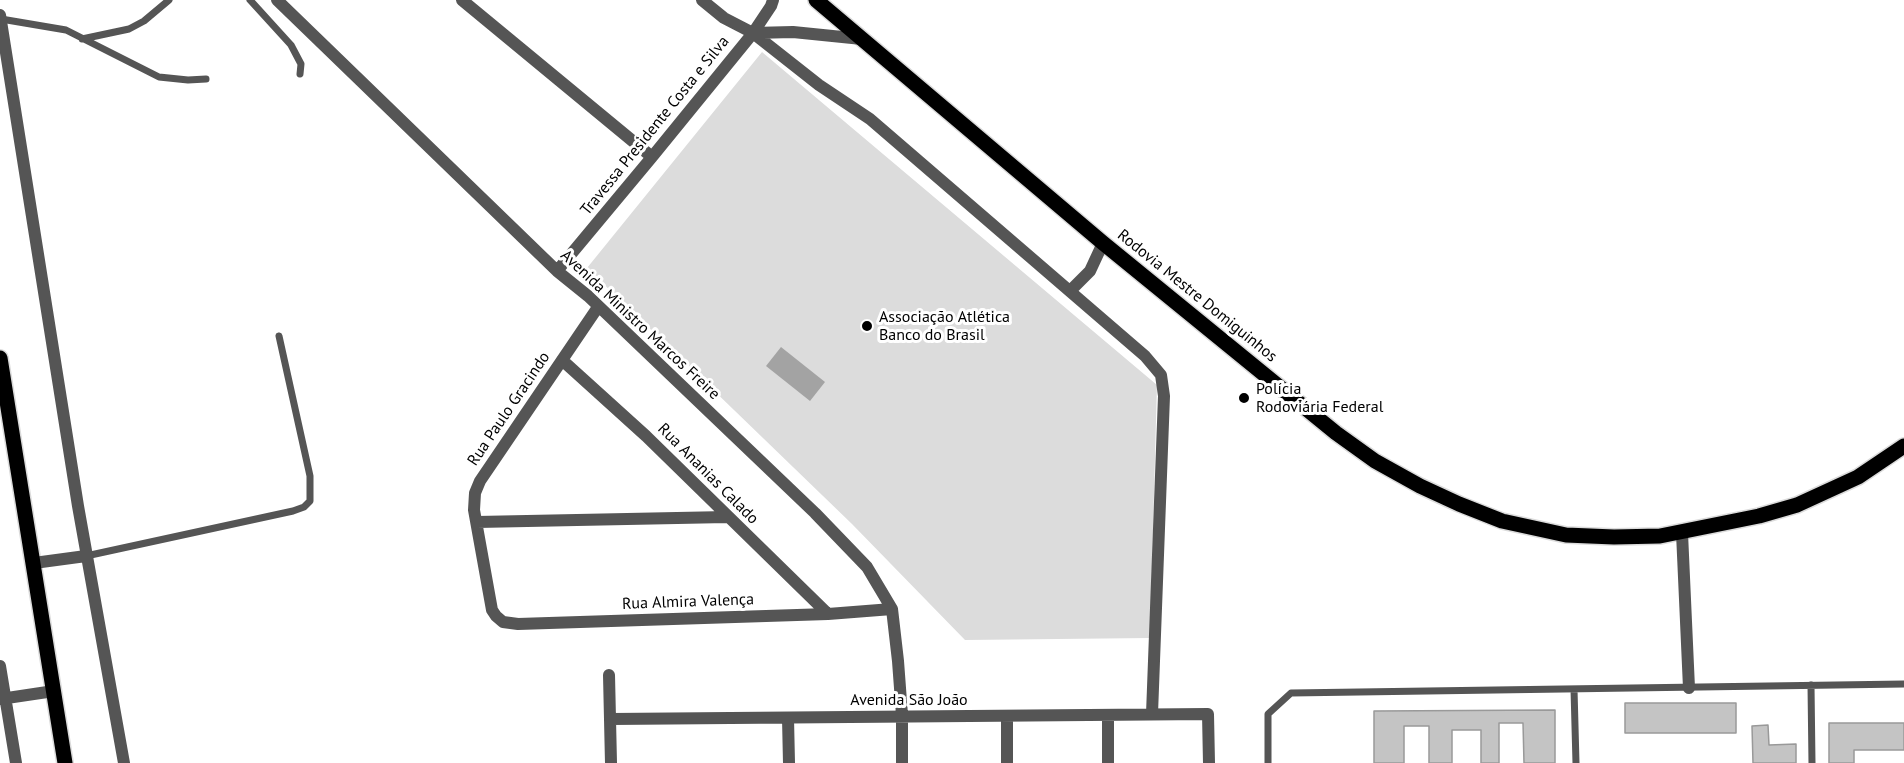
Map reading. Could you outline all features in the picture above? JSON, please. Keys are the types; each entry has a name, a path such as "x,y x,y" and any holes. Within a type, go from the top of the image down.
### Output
{"main road":[{"name":"Rodovia Mestre Domiguinhos","path":"816,0 1103,243 1336,433 1375,461 1420,486 1502,521 1566,535 1614,537 1682,533 1759,516 1809,500 1858,477 1904,446"},
{"path":"0,358 65,763"}],"street":[{"name":"Avenida Ministro Marcos Freire","path":"277,0 557,270 831,529 867,567 892,609 902,715 902,763"},
{"path":"462,0 652,157"},
{"path":"702,0 724,18 753,33 819,85 870,119 1145,356 1163,380 1152,714"},
{"name":"Travessa Presidente Costa e Silva","path":"557,270 753,33 773,0"},
{"path":"0,17 86,556 124,763"},
{"path":"753,33 793,32 862,39"},
{"path":"1070,291 1090,271 1103,243"},
{"name":"Rua Paulo Gracindo","path":"492,610 474,510 475,492 480,481 598,307"},
{"name":"Rua Ananias Calado","path":"562,360 646,436 828,614"},
{"path":"477,522 727,517"},
{"path":"1682,533 1689,688"},
{"path":"34,563 86,556"},
{"name":"Rua Almira Valença","path":"492,610 502,622 518,624 828,614 892,609"},
{"path":"0,666 3,698 16,763"},
{"path":"609,675 610,763"},
{"path":"3,698 54,691"},
{"name":"Avenida São João","path":"611,719 1208,714 1209,763"},
{"path":"1108,715 1108,763"},
{"path":"1007,716 1007,763"},
{"path":"788,718 789,763"}],"lane":[{"path":"82,39 129,29 144,21 169,0"},
{"path":"250,0 291,45 301,64 300,74"},
{"path":"0,17 66,30 159,77 206,79"},
{"path":"86,556 293,511 304,507 310,501 310,476 279,336"},
{"path":"1268,763 1268,714 1291,693 1904,684"},
{"path":"1811,686 1812,763"},
{"path":"1574,689 1576,763"}],"shaded area":[{"name":"Associação Atlética Banco do Brasil","path":"762,52 1157,385 1150,638 965,640 852,524 587,268"},
{"path":"781,347 825,382 810,401 766,366"}],"building":[{"path":"1625,703 1736,703 1736,733 1625,733"},
{"path":"1555,710 1555,763 1524,763 1523,723 1499,723 1499,763 1481,763 1481,730 1452,730 1452,763 1429,763 1429,726 1404,726 1404,763 1374,763 1374,711"},
{"path":"1829,723 1904,723 1904,750 1854,750 1854,763 1829,763"},
{"path":"1768,725 1769,745 1796,744 1796,763 1753,763 1752,726"}],"place":[{"name":"Associação Atlética Banco do Brasil","path":"867,326"},
{"name":"Polícia Rodoviária Federal","path":"1244,398"}]}
